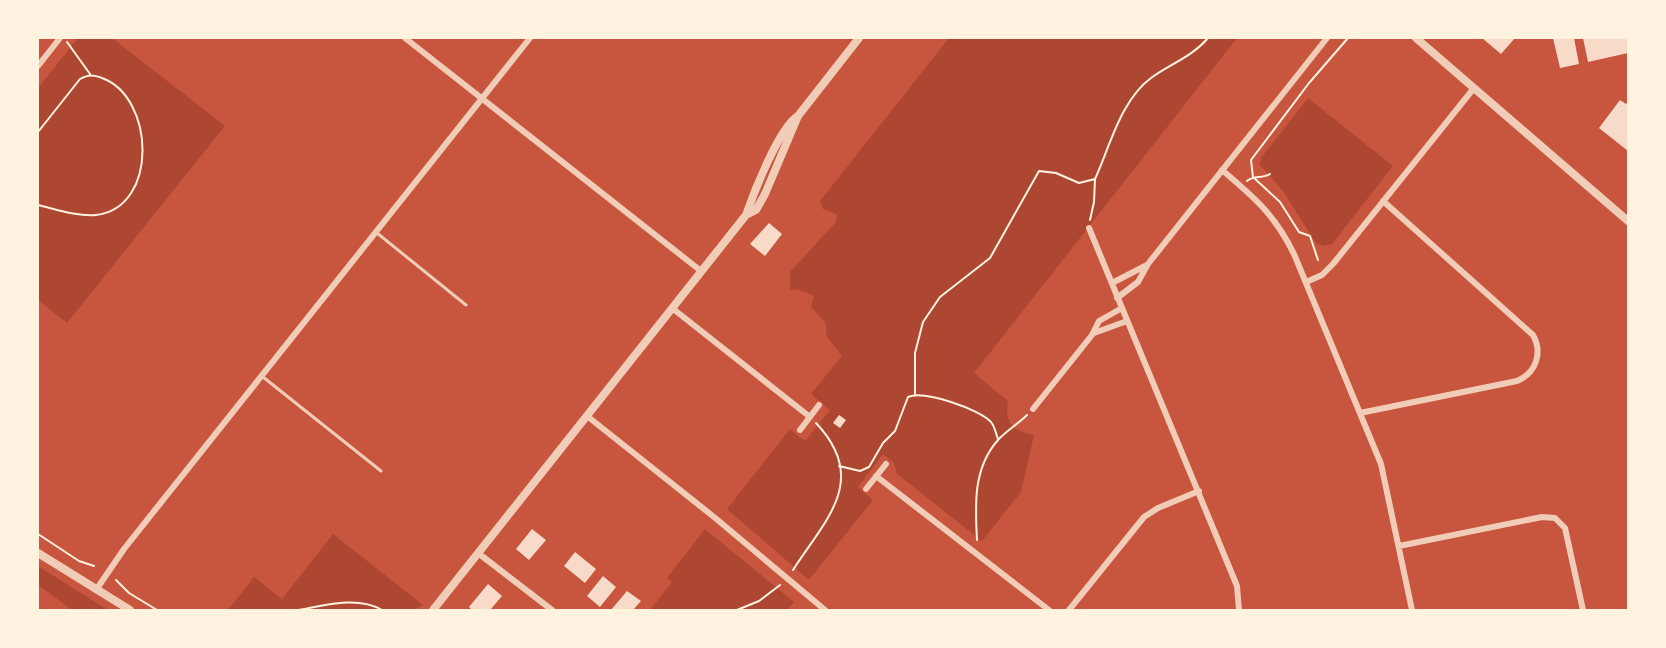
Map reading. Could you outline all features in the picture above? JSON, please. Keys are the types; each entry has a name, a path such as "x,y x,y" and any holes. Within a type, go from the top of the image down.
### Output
{"street":[{"path":"38,66 61,38"},
{"path":"405,38 701,271"},
{"path":"96,590 124,549 530,38"},
{"path":"433,610 746,215 788,122 798,116 859,38"},
{"path":"1117,298 1138,282 1148,264 1327,38"},
{"path":"1416,38 1629,221"},
{"path":"1306,282 1322,275 1333,264 1474,88"},
{"path":"1222,170 1263,205 1281,227 1306,282 1381,464 1412,610"},
{"path":"1360,413 1517,381 1533,370 1538,355 1533,334 1383,201"},
{"path":"1089,228 1237,586 1239,610"},
{"path":"1112,283 1148,264"},
{"path":"672,308 810,417"},
{"path":"1033,409 1092,335 1101,320 1122,308"},
{"path":"1092,335 1097,331 1127,321"},
{"path":"800,430 819,405"},
{"path":"587,416 714,517 825,610"},
{"path":"866,489 886,464"},
{"path":"876,476 1049,610"},
{"path":"1069,610 1144,517 1158,508 1198,491"},
{"path":"1399,546 1542,518 1555,519 1565,528 1583,610"},
{"path":"38,553 130,610"},
{"path":"478,553 552,610"}],"lane":[{"path":"375,231 466,305"},
{"path":"261,375 381,471"}],"path":[{"path":"38,205 87,215 104,213 125,200 137,182 141,170 143,143 131,102 117,86 90,75 61,38"},
{"path":"1089,228 1094,202 1095,179 1129,101 1150,79 1179,63 1208,38"},
{"path":"1318,260 1310,236 1299,232 1280,202 1253,177 1250,167 1254,152 1348,38"},
{"path":"38,132 77,82 90,75"},
{"path":"915,394 915,353 923,322 940,297 990,258 1039,171 1056,173 1079,183 1095,179"},
{"path":"1247,181 1253,177 1263,179 1270,174"},
{"path":"839,466 860,471 869,467 900,421 908,397 915,394 946,401 988,420 998,440"},
{"path":"976,540 975,496 978,480 998,440 1033,409"},
{"path":"791,573 834,510 841,482 839,466 826,434 810,417"},
{"path":"38,534 79,561 94,566"},
{"path":"116,580 129,593 157,610"},
{"path":"737,610 759,602 781,584"},
{"path":"299,610 352,603 370,605 382,610"}],"shaded area":[{"path":"78,38 112,38 225,126 67,323 38,300 38,88"},
{"path":"949,38 1237,38 974,373 1008,401 1007,415 1012,425 1027,434 1034,435 1021,492 982,541 897,474 894,463 883,454 858,487 873,500 809,580 727,509 790,429 805,441 830,410 811,394 842,356 827,337 825,322 811,307 814,296 800,290 790,289 790,272 836,222 837,214 823,209 820,201"},
{"path":"1308,98 1393,166 1332,244 1323,246 1316,243 1283,191 1260,165 1261,158"},
{"path":"705,529 794,602 787,610 650,610 672,582 667,578"},
{"path":"333,534 423,605 414,610 228,610 254,577 282,599"},
{"path":"38,566 108,610 72,610 38,585"}],"building":[{"path":"1482,38 1515,38 1501,54"},
{"path":"1553,38 1574,38 1579,64 1560,68"},
{"path":"1583,38 1628,38 1628,53 1588,62"},
{"path":"1620,100 1626,104 1628,102 1628,151 1599,128"},
{"path":"769,223 782,234 765,256 750,244"},
{"path":"839,415 846,420 840,428 833,423"},
{"path":"532,529 546,540 529,560 516,549"},
{"path":"575,552 596,569 585,583 564,566"},
{"path":"603,576 616,587 600,607 587,596"},
{"path":"488,584 502,596 490,610 472,610 469,607"},
{"path":"627,591 641,601 633,610 611,610"}]}
